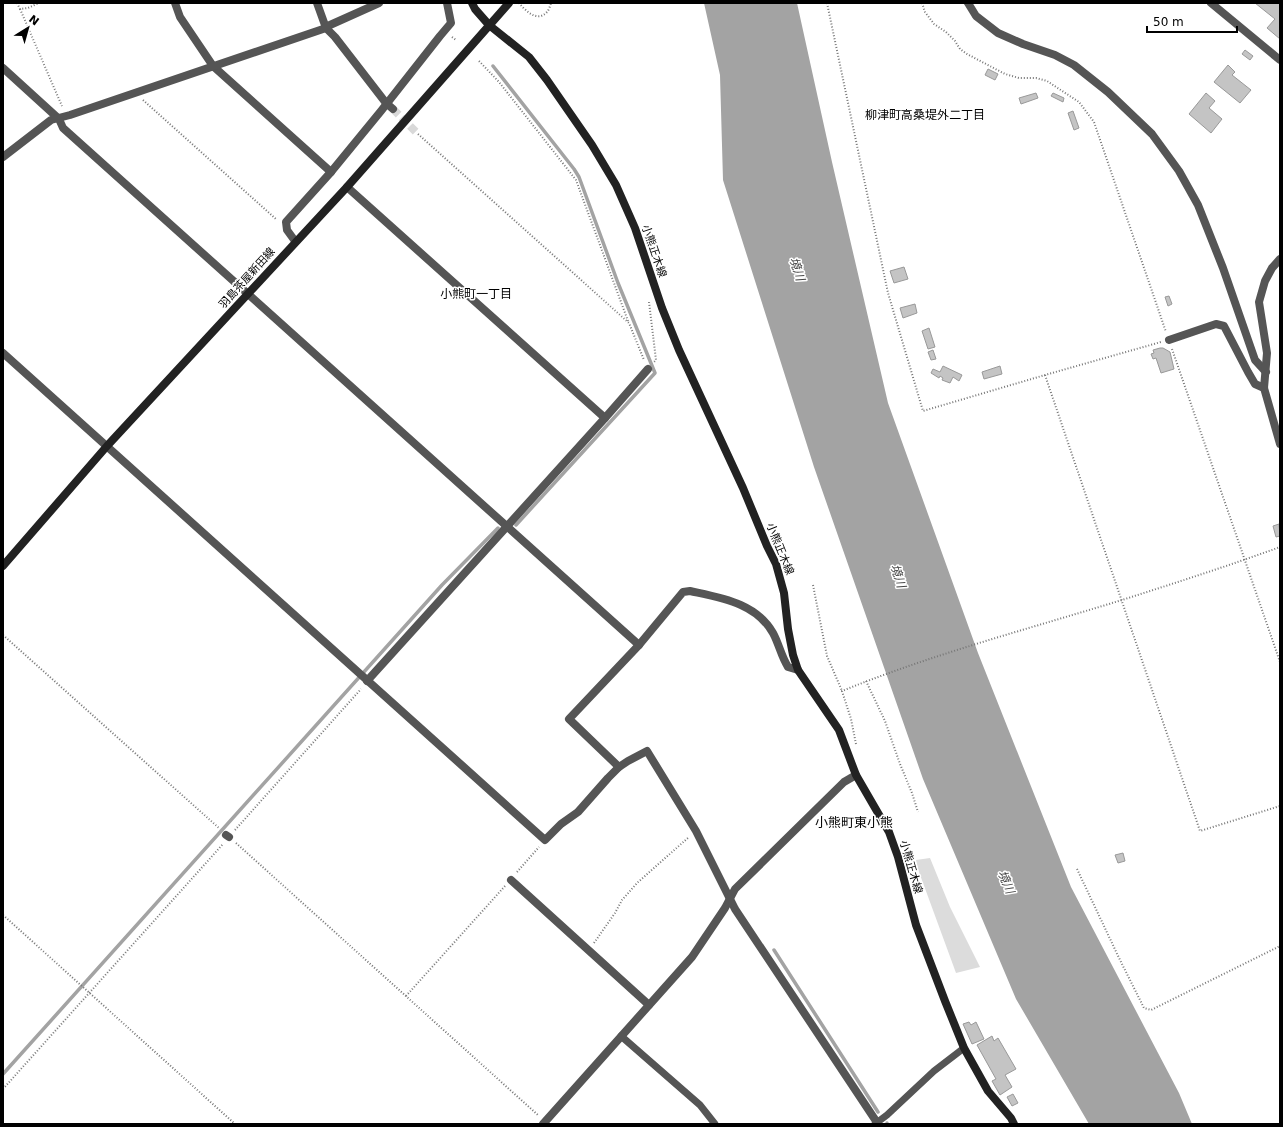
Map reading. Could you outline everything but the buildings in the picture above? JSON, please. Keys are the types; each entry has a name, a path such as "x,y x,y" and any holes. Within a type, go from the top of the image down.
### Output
{"main road":[{"path":"472,3 475,9 489,25"},
{"name":"羽島茶屋新田線","path":"3,566 107,446 249,293 509,3"},
{"name":"小熊正木線","path":"489,25 529,57 547,80 592,146 616,185 635,228 662,308 679,350 743,488 776,564 784,593 788,630 793,655 798,670 839,730 856,775 889,832 898,857 916,925 942,995 964,1048 988,1091 1011,1118 1014,1124"}],"street":[{"path":"175,3 180,17 214,66 330,172"},
{"path":"317,3 326,28 335,37 386,103 393,109"},
{"path":"3,157 51,120 59,119 140,92 326,28 379,3"},
{"path":"295,241 288,230 286,222 381,111 451,23 447,3"},
{"path":"968,3 976,16 998,32 1023,44 1055,55 1074,65 1108,92 1152,134 1180,171 1198,205 1223,268 1255,360 1266,372"},
{"path":"1211,3 1280,60"},
{"path":"3,68 59,119 63,128 249,293 639,645"},
{"path":"346,186 605,418"},
{"path":"1280,259 1272,268 1265,281 1259,302 1267,353 1264,388 1280,444"},
{"path":"1169,340 1216,324 1224,326 1248,372 1256,384 1264,388"},
{"path":"3,353 545,840 561,824 578,812 618,767 647,750 696,831 735,909 877,1124"},
{"path":"367,681 648,369"},
{"path":"618,767 569,719 639,645 683,592 690,591 743,605 762,618 777,640 782,658 788,667 798,670"},
{"path":"545,1123 692,957 725,908 735,889 844,782 856,775"},
{"path":"511,880 649,1004"}],"lane":[{"path":"621,1036 700,1105 715,1124"},
{"path":"877,1124 934,1071 964,1048"}],"path":[{"path":"17,3 68,116"},
{"path":"20,9 28,8 39,3"},
{"path":"519,3 525,11 533,15 540,16 546,13 551,3"},
{"path":"827,3 888,293 923,411 1169,340"},
{"path":"922,3 925,12 934,24 946,32 955,41 960,49 967,54 1005,74 1019,78 1036,78 1047,81 1079,102 1094,122 1280,662"},
{"path":"479,60 490,71 576,180 629,323 648,369"},
{"path":"140,92 144,102 282,224 287,225"},
{"path":"418,134 629,323"},
{"path":"648,299 656,360"},
{"path":"1044,375 1200,831 1280,806"},
{"path":"842,691 873,678 987,640 1121,600 1245,560 1280,547"},
{"path":"813,585 827,656 842,691 851,719 856,748"},
{"path":"3,635 406,996 545,1123"},
{"path":"3,1088 367,681"},
{"path":"866,681 885,721 918,812"},
{"path":"590,951 622,900 637,883 696,831"},
{"path":"406,996 511,880 545,840"},
{"path":"1077,869 1144,1008 1151,1010 1280,946"},
{"path":"3,915 235,1124"}],"shaded area":[{"path":"930,858 950,907 980,967 956,973 916,860"}],"water":[{"name":"境川","path":"704,3 797,3 888,403 978,653 1071,887 1179,1093 1192,1124 1089,1124 1016,999 923,779 814,467 723,180 720,75"}],"waterway":[{"path":"493,66 579,177 618,283 655,373 516,525"},
{"path":"3,1074 442,585 498,528"},
{"path":"774,950 878,1112"}],"tunnel":[{"path":"393,109 418,134"}],"district":[{"name":"柳津町高桑堤外二丁目","path":"925,115"},
{"name":"小熊町一丁目","path":"476,294"},
{"name":"小熊町東小熊","path":"854,822"}]}
